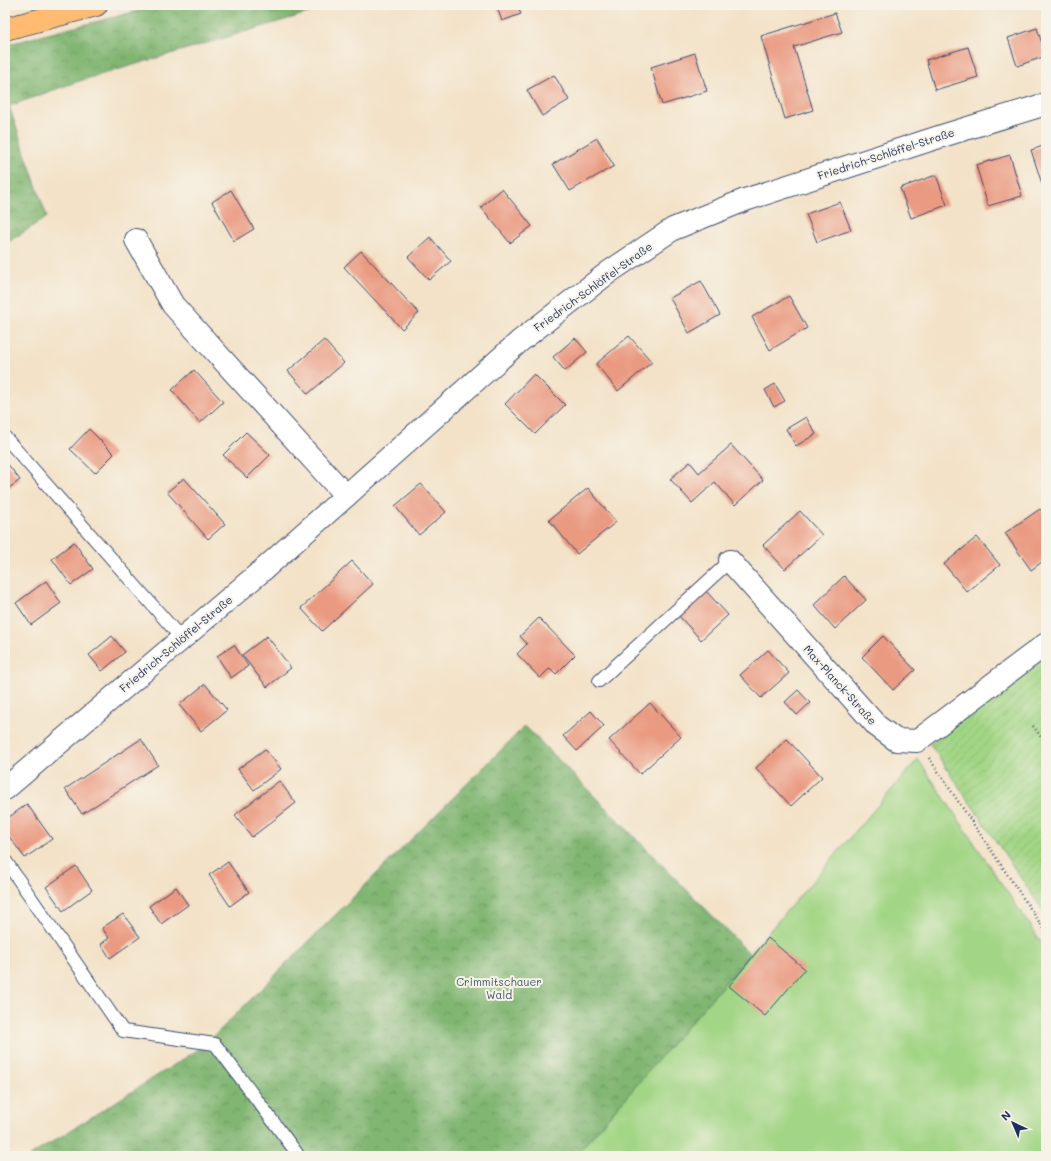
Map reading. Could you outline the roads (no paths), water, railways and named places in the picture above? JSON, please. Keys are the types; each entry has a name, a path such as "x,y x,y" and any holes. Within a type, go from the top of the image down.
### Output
{"main road":[{"path":"5,29 96,5"}],"street":[{"name":"Friedrich-Schlöffel-Straße","path":"5,789 264,569 520,341 609,272 673,229 745,200 1046,104"},
{"path":"136,240 174,305 346,496"},
{"name":"Max-Planck-Straße","path":"730,561 877,726 896,740 917,740 1046,644"}],"lane":[{"path":"5,437 182,639"},
{"path":"599,681 730,561"},
{"path":"5,860 123,1031 215,1044 299,1156"}],"park label":[{"name":"Crimmitschauer Wald","path":"499,988"}]}
